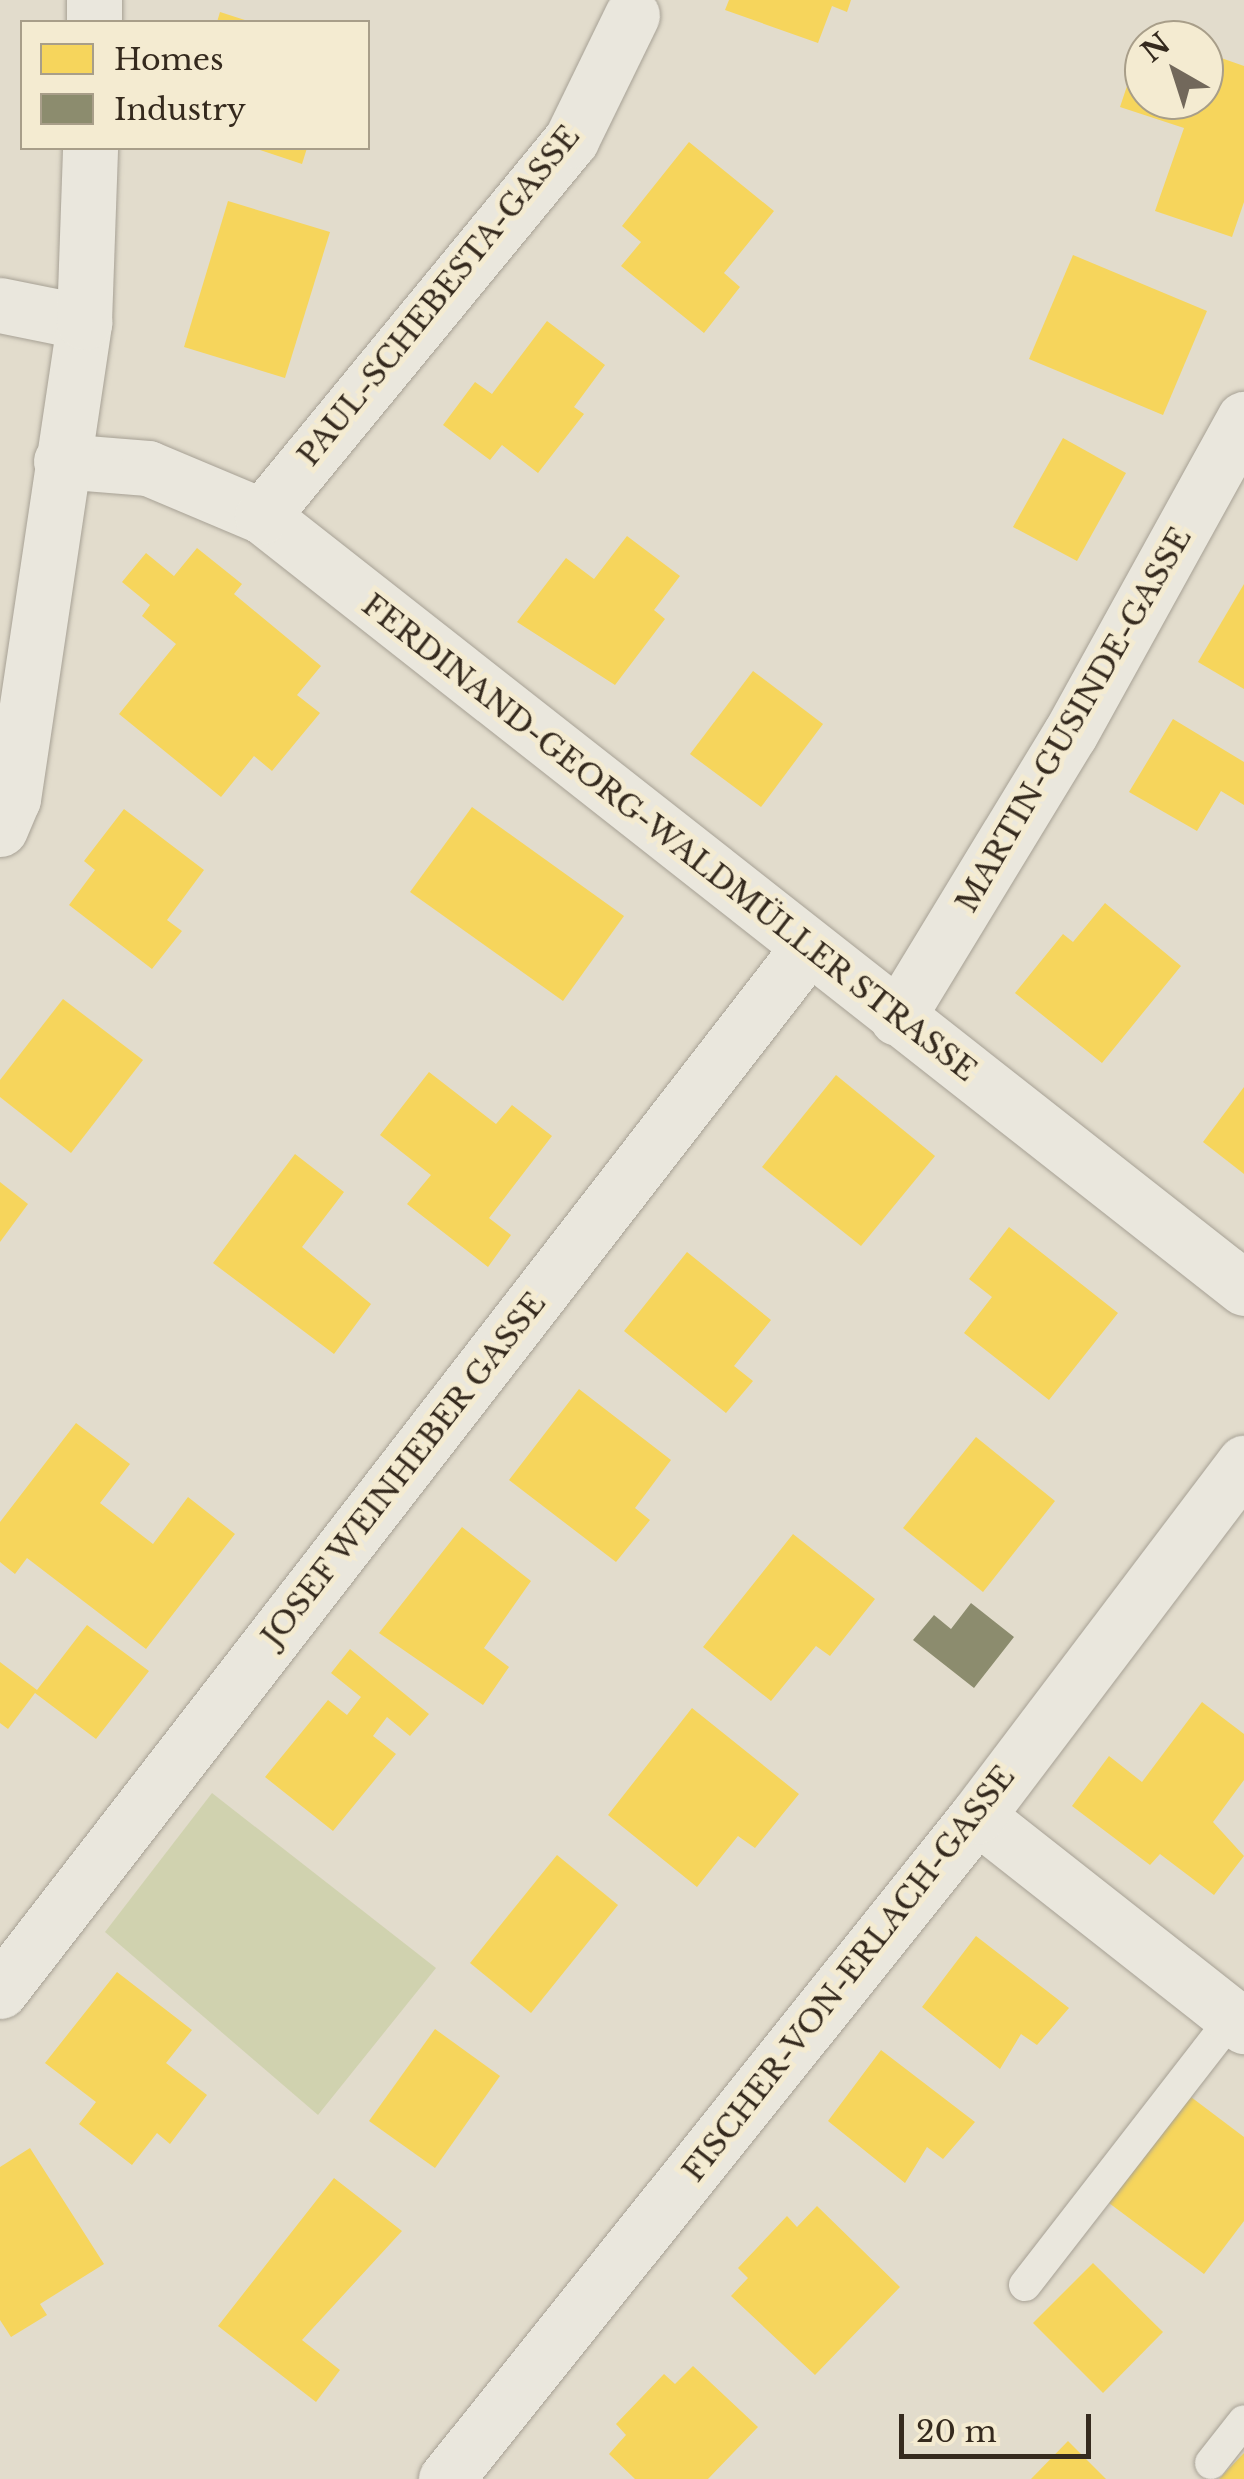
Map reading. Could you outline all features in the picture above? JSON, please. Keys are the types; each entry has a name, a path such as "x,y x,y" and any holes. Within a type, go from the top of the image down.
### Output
{"street":[{"name":"PAUL-SCHEBESTA-GASSE","path":"262,516 571,140 632,15"},
{"path":"0,829 12,800 84,322 90,150"},
{"path":"0,306 84,322"},
{"name":"MARTIN-GUSINDE-GASSE","path":"896,1018 1070,734 1244,419"},
{"name":"FERDINAND-GEORG-WALDMÜLLER STRASSE","path":"61,461 148,468 262,516 1244,1288"},
{"name":"JOSEF WEINHEBER GASSE","path":"0,1991 808,948"},
{"name":"FISCHER-VON-ERLACH-GASSE","path":"446,2479 977,1816 1244,1463"},
{"path":"977,1816 1238,2022"}],"lane":[{"path":"1025,2285 1238,2022"},
{"path":"1211,2464 1244,2421"}],"green space":[{"path":"212,1793 436,1968 318,2115 105,1932"}],"building: Homes":[{"path":"729,0 851,0 847,12 832,6 818,43 725,10"},
{"path":"220,12 245,20 218,20"},
{"path":"1224,59 1244,66 1244,202 1232,237 1155,211 1184,128 1160,120 1224,120"},
{"path":"689,142 774,211 724,273 740,287 704,333 621,266 641,242 622,226"},
{"path":"260,150 306,150 302,164"},
{"path":"228,201 330,232 285,378 184,347"},
{"path":"1073,255 1207,311 1163,415 1029,359"},
{"path":"547,321 605,365 574,407 584,414 538,473 502,445 490,460 443,425 475,382 492,394"},
{"path":"1063,438 1126,473 1077,561 1013,527"},
{"path":"627,536 680,576 654,610 665,619 615,685 517,622 566,558 594,579"},
{"path":"197,548 242,584 234,594 321,666 297,695 320,713 272,771 254,756 221,797 119,714 176,644 142,616 150,605 122,582 146,553 174,576"},
{"path":"1244,584 1244,689 1198,662"},
{"path":"753,671 823,724 761,807 690,754"},
{"path":"1173,719 1244,762 1244,805 1221,791 1197,831 1129,792"},
{"path":"472,807 624,916 563,1001 410,892"},
{"path":"124,809 204,870 167,920 182,931 152,969 69,905 95,870 84,861"},
{"path":"1105,903 1181,966 1102,1063 1015,993 1063,934 1073,942"},
{"path":"63,999 143,1060 71,1153 0,1097 0,1080"},
{"path":"429,1072 496,1124 512,1105 552,1136 489,1218 511,1235 488,1267 407,1204 431,1175 380,1135"},
{"path":"836,1075 935,1156 861,1246 762,1167"},
{"path":"1244,1087 1244,1174 1203,1142"},
{"path":"295,1154 344,1192 302,1247 371,1304 334,1354 213,1263"},
{"path":"0,1182 28,1204 0,1242"},
{"path":"1009,1227 1118,1313 1049,1400 964,1333 992,1297 969,1279"},
{"path":"687,1252 771,1320 734,1366 753,1381 726,1413 624,1331"},
{"path":"579,1389 671,1460 635,1508 650,1520 616,1562 509,1480"},
{"path":"76,1423 130,1464 100,1503 153,1544 188,1497 235,1534 146,1649 27,1558 15,1574 0,1562 0,1522"},
{"path":"976,1437 1055,1501 983,1592 903,1528"},
{"path":"462,1527 531,1581 484,1648 509,1667 483,1705 379,1633"},
{"path":"793,1534 875,1599 830,1656 816,1646 771,1701 703,1647"},
{"path":"87,1625 149,1671 96,1739 35,1693 8,1729 0,1723 0,1662 37,1690"},
{"path":"350,1649 429,1714 410,1736 387,1717 373,1736 396,1754 333,1831 265,1777 328,1700 347,1715 361,1697 331,1673"},
{"path":"1202,1702 1244,1734 1244,1780 1213,1822 1244,1856 1214,1895 1160,1854 1150,1865 1072,1806 1109,1756 1142,1782"},
{"path":"692,1708 799,1794 755,1848 738,1836 697,1887 608,1815"},
{"path":"557,1855 618,1905 531,2013 470,1963"},
{"path":"976,1936 1069,2008 1037,2045 1021,2034 1000,2069 922,2007"},
{"path":"117,1972 192,2030 166,2063 207,2095 170,2144 157,2133 132,2165 79,2124 96,2102 45,2063"},
{"path":"435,2029 500,2076 435,2168 369,2121"},
{"path":"881,2050 975,2122 943,2159 927,2147 905,2183 828,2121"},
{"path":"1191,2097 1244,2137 1244,2221 1204,2274 1109,2203"},
{"path":"30,2148 104,2264 40,2304 47,2315 11,2337 0,2320 0,2167"},
{"path":"334,2178 402,2231 302,2340 340,2370 316,2402 218,2326"},
{"path":"817,2206 900,2287 815,2375 731,2296 748,2278 738,2268 787,2216 797,2227"},
{"path":"1093,2263 1163,2332 1103,2393 1033,2323"},
{"path":"693,2366 758,2427 708,2479 635,2479 609,2454 626,2435 616,2424 664,2374 675,2384"},
{"path":"1068,2441 1106,2479 1031,2479"},
{"path":"1244,2453 1244,2479 1219,2479"}],"building: Industry":[{"path":"971,1603 1014,1637 974,1688 913,1640 934,1615 951,1629"}]}
